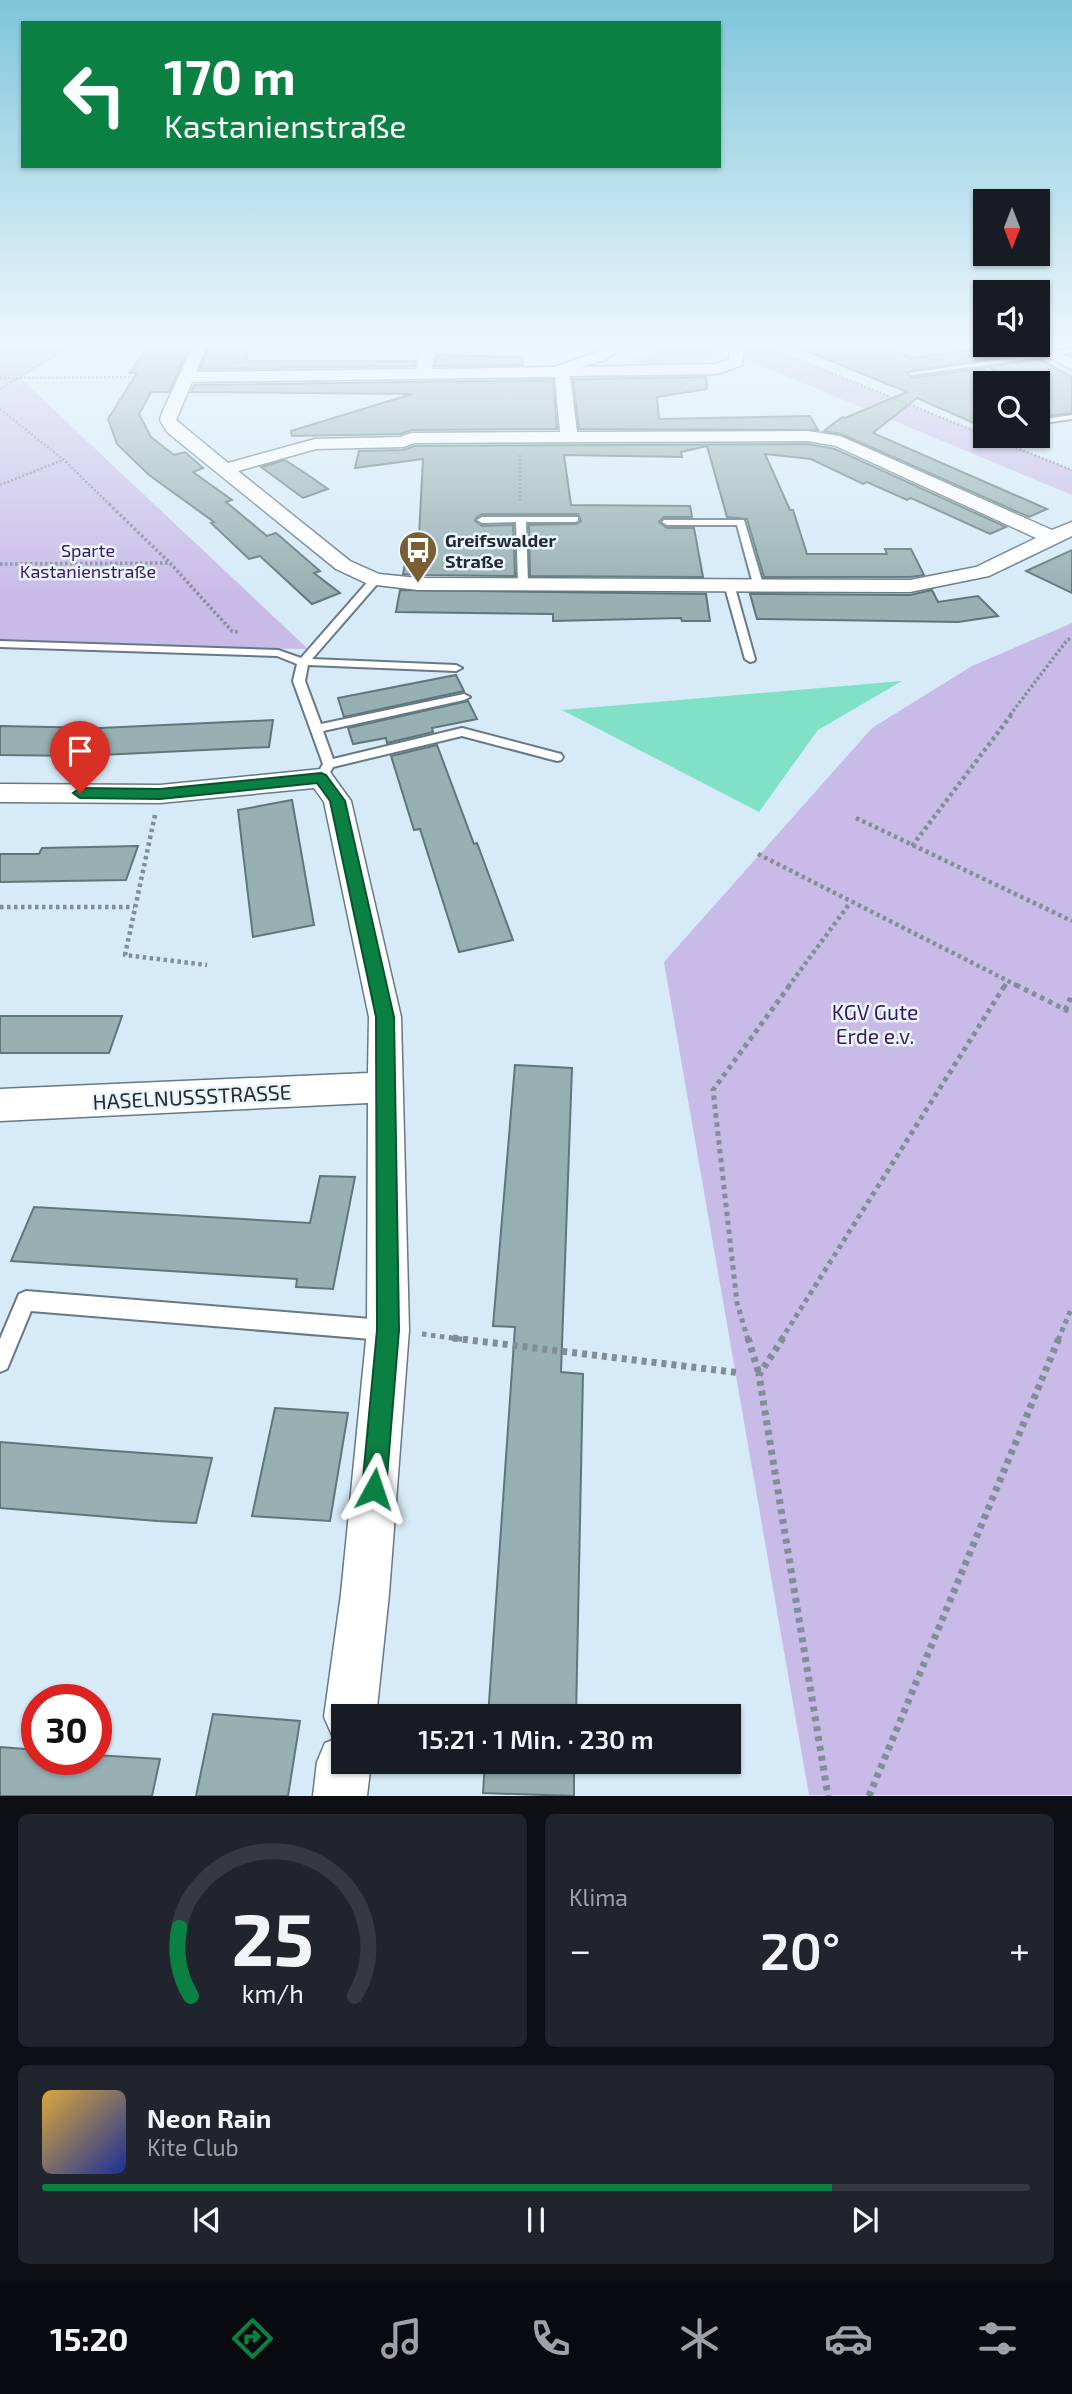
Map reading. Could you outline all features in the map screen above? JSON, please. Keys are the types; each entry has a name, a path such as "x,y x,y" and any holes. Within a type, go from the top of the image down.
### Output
{"street":[{"path":"172,427 343,565 375,580 418,584 911,586 982,572 1072,528"},
{"path":"568,427 569,436"},
{"path":"226,469 315,444 403,442 411,438 808,436 841,441 1052,538"},
{"path":"0,793 160,794 325,771 337,801 385,1017 388,1330 365,1594 351,1704"},
{"name":"HASELNUSSSTRASSE","path":"0,1105 384,1087"},
{"path":"340,1796 343,1774"}],"lane":[{"path":"482,520 575,519"},
{"path":"521,520 523,583"},
{"path":"667,522 741,522 758,584"},
{"path":"375,580 303,662 299,681 316,729 325,771 462,733 557,757"},
{"path":"730,584 750,659"},
{"path":"0,644 278,653 303,662 456,668"},
{"path":"316,729 464,697"},
{"path":"0,1362 26,1301 388,1330"}],"path":[{"path":"22,427 64,460 170,563 232,631 267,636 278,653"},
{"path":"520,437 521,520"},
{"path":"1016,448 1072,470"},
{"path":"0,485 64,460"},
{"path":"0,564 170,563"},
{"path":"912,846 1067,640 1072,638"},
{"path":"160,794 125,955 207,965"},
{"path":"856,818 1072,921"},
{"path":"758,854 850,903 1072,1013"},
{"path":"828,1796 760,1375 737,1303 713,1090 850,903"},
{"path":"0,907 134,907"},
{"path":"760,1375 1008,981"},
{"path":"1065,1010 1072,995"},
{"path":"869,1796 1072,1307"},
{"path":"388,1330 741,1373"}],"green space":[{"name":"Sparte Kastanienstraße","path":"0,427 72,427 308,649 0,645"},
{"path":"908,427 965,427 973,430 973,448 1017,448 1072,470 1072,495"},
{"name":"KGV Gute Erde e.v.","path":"1072,623 1072,1795 809,1795 664,962 872,728 972,666"}],"shaded area":[{"path":"902,681 818,730 759,812 562,710"}],"building":[{"path":"111,427 146,427 151,437 174,455 185,452 203,468 193,472 232,500 226,502 267,536 276,533 320,571 314,573 340,593 312,604 260,556 249,559 211,523 214,522 149,475 117,444"},
{"path":"305,427 557,427 557,429 411,430 400,434 292,436 291,431"},
{"path":"579,427 816,427 818,430 579,429"},
{"path":"829,427 881,427 873,433 1047,509 1029,517 841,434 824,431"},
{"path":"808,444 835,449 1006,527 990,534 911,498 907,500 867,482 863,484 811,459 765,454 790,510 793,510 807,554 887,554 885,549 911,549 924,575 764,577 747,519 727,517 707,446 681,452 682,457 564,455 571,505 690,506 692,517 664,517 659,522 667,528 694,528 703,577 530,576 529,525 576,524 581,521 578,514 482,514 476,518 475,521 482,526 513,525 515,576 403,574 408,548 418,555 423,459 355,468 359,451 403,450 414,446"},
{"path":"285,460 328,489 303,498 261,467"},
{"path":"1072,550 1072,593 1026,571"},
{"path":"400,590 706,594 710,621 682,621 681,618 553,621 553,614 396,612"},
{"path":"932,590 938,602 978,596 998,616 958,622 757,619 750,594 910,595"},
{"path":"456,675 464,691 344,717 338,698"},
{"path":"468,701 477,719 432,728 433,732 387,743 386,738 353,744 348,728"},
{"path":"273,720 269,747 80,756 0,755 0,726 100,728"},
{"path":"437,745 513,940 459,952 420,829 414,830 391,756"},
{"path":"292,800 314,925 253,937 238,810"},
{"path":"138,846 126,880 0,882 0,854 39,854 42,848"},
{"path":"0,1016 122,1016 109,1053 0,1053"},
{"path":"515,1065 572,1068 561,1372 583,1374 576,1704 489,1704 515,1327 493,1326"},
{"path":"320,1176 355,1177 333,1289 296,1287 297,1279 11,1261 34,1207 310,1223"},
{"path":"275,1408 348,1413 330,1521 252,1516"},
{"path":"0,1442 212,1458 196,1523 157,1521 0,1508"},
{"path":"213,1714 300,1721 288,1796 196,1796"},
{"path":"0,1747 21,1749 21,1775 112,1775 112,1756 160,1759 152,1796 0,1796"},
{"path":"484,1774 574,1774 574,1796 483,1793"}],"place":[{"name":"Greifswalder Straße","path":"418,584"}],"route":[{"path":"80,793 160,794 321,778 337,801 385,1017 388,1330 374,1489"}]}
